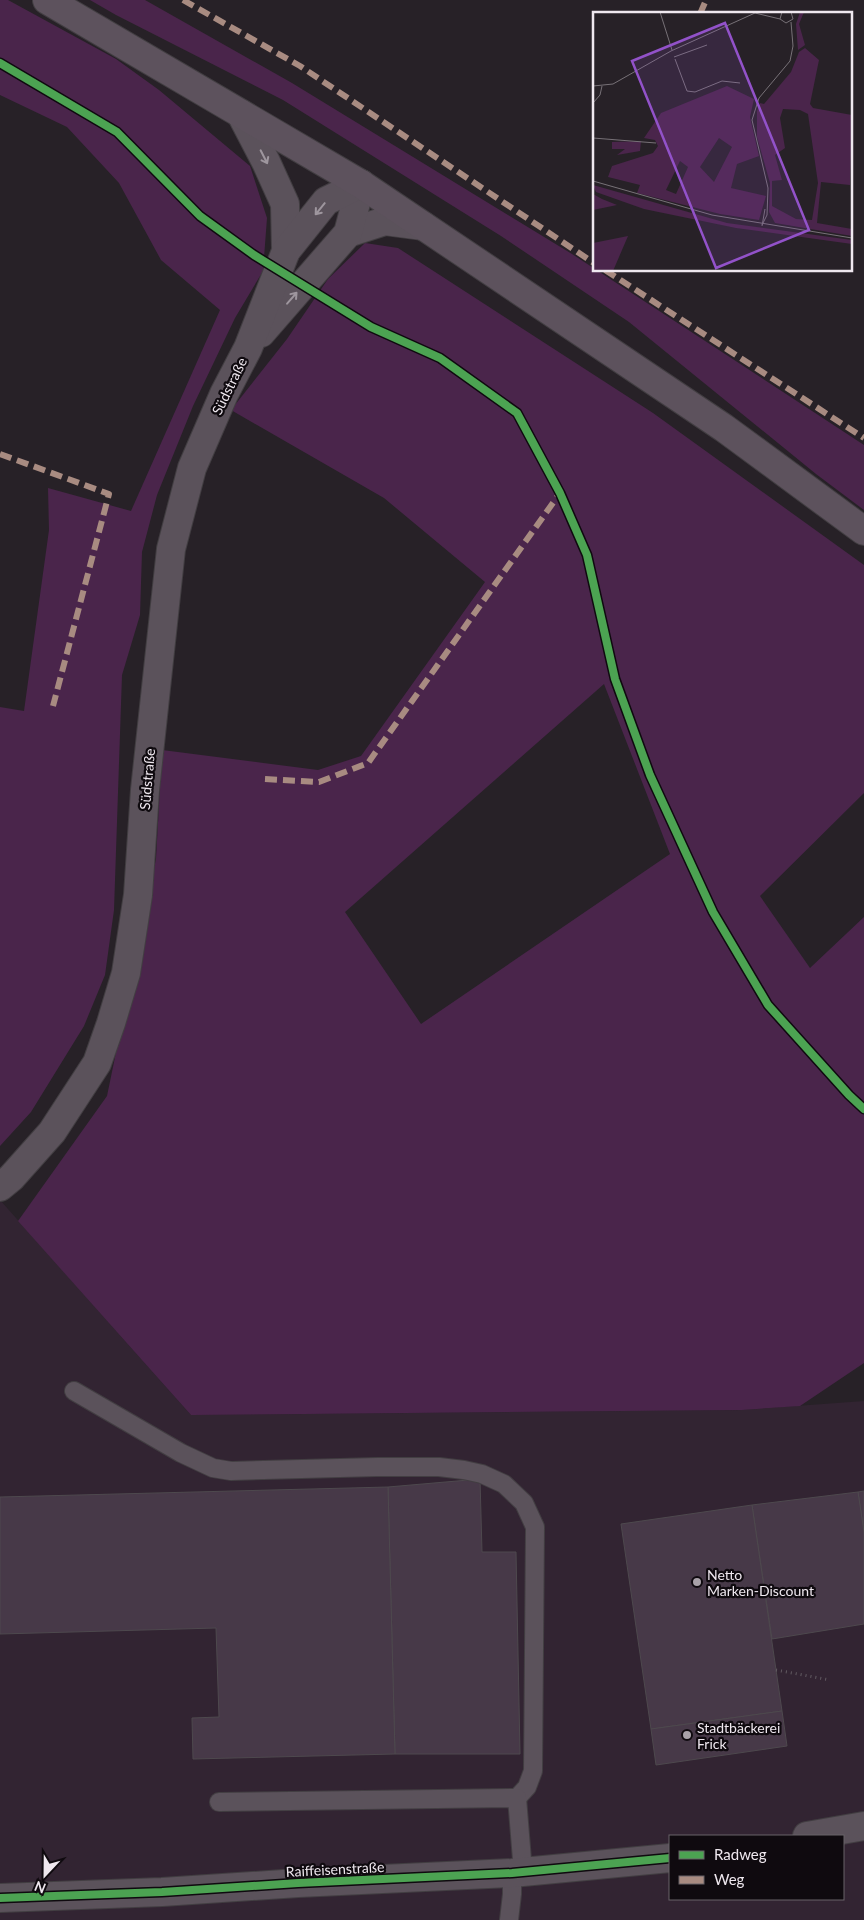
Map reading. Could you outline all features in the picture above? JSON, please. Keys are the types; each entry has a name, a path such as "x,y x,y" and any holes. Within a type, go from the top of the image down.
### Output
{"main road":[{"path":"47,0 361,184 724,428 864,531"}],"street":[{"name":"Südstraße","path":"241,114 286,204 286,251"},
{"name":"Südstraße","path":"248,348 348,233 361,184"},
{"name":"Südstraße","path":"0,1187 11,1178 52,1132 96,1063 112,1023 126,973 138,895 145,790 171,549 192,468 224,394 248,348 286,251 326,201 361,184"},
{"path":"348,233 385,221 423,226"},
{"path":"813,1835 864,1826"},
{"name":"Raiffeisenstraße","path":"0,1898 162,1892 298,1883 517,1873 669,1858"}],"lane":[{"path":"74,1391 181,1453 213,1468 231,1471 439,1467 482,1474 504,1484 524,1503 535,1527 533,1771 527,1787 517,1798 517,1873 509,1920"},
{"path":"218,1802 517,1798"}],"path":[{"path":"776,1670 830,1680"}],"shaded area":[{"path":"0,0 8,0 116,59 159,90 250,166 267,218 263,271 235,318 193,406 157,495 142,552 140,615 122,675 114,910 105,975 84,1026 31,1112 0,1146 0,707 24,711 49,530 48,488 131,511 220,310 161,260 119,183 67,127 0,95"},
{"path":"90,0 145,0 292,83 572,254 593,268 593,271 598,271 864,445 864,510 816,474 629,322 501,236 283,100"},
{"path":"365,243 398,248 653,413 864,565 864,793 760,896 810,968 864,917 864,1363 800,1406 742,1410 191,1415 18,1221 107,1096 156,859 162,750 318,770 361,756 485,582 384,498 231,410 287,339 328,279","holes":["604,684 670,854 421,1024 345,912"]},
{"path":"0,1200 191,1415 742,1410 864,1401 864,1920 0,1920"}],"building":[{"path":"480,1479 482,1552 516,1552 520,1754 395,1754 388,1487"},
{"path":"388,1487 395,1754 193,1759 192,1718 219,1717 216,1628 0,1634 0,1497"},
{"path":"864,1491 864,1532 858,1492"},
{"path":"858,1492 864,1532 864,1624 772,1639 752,1505"},
{"name":"Netto Marken-Discount","path":"752,1505 782,1711 651,1729 621,1524"},
{"path":"782,1711 787,1746 656,1765 651,1729"}],"marked path":[{"path":"183,0 300,66 593,262"},
{"path":"701,12 706,0"},
{"path":"607,271 864,438"},
{"path":"0,454 109,494 53,706"},
{"path":"265,779 319,782 368,763 560,493"}],"cycle path":[{"path":"0,63 117,132 200,216 254,255 371,327 440,358 517,413 560,493 587,555 615,679 650,775 713,912 768,1005 849,1095 864,1109"},
{"path":"0,1898 162,1892 298,1883 512,1873 669,1858"}],"place":[{"name":"Netto Marken-Discount","path":"697,1582"},
{"name":"Stadtbäckerei Frick","path":"687,1735"}]}
